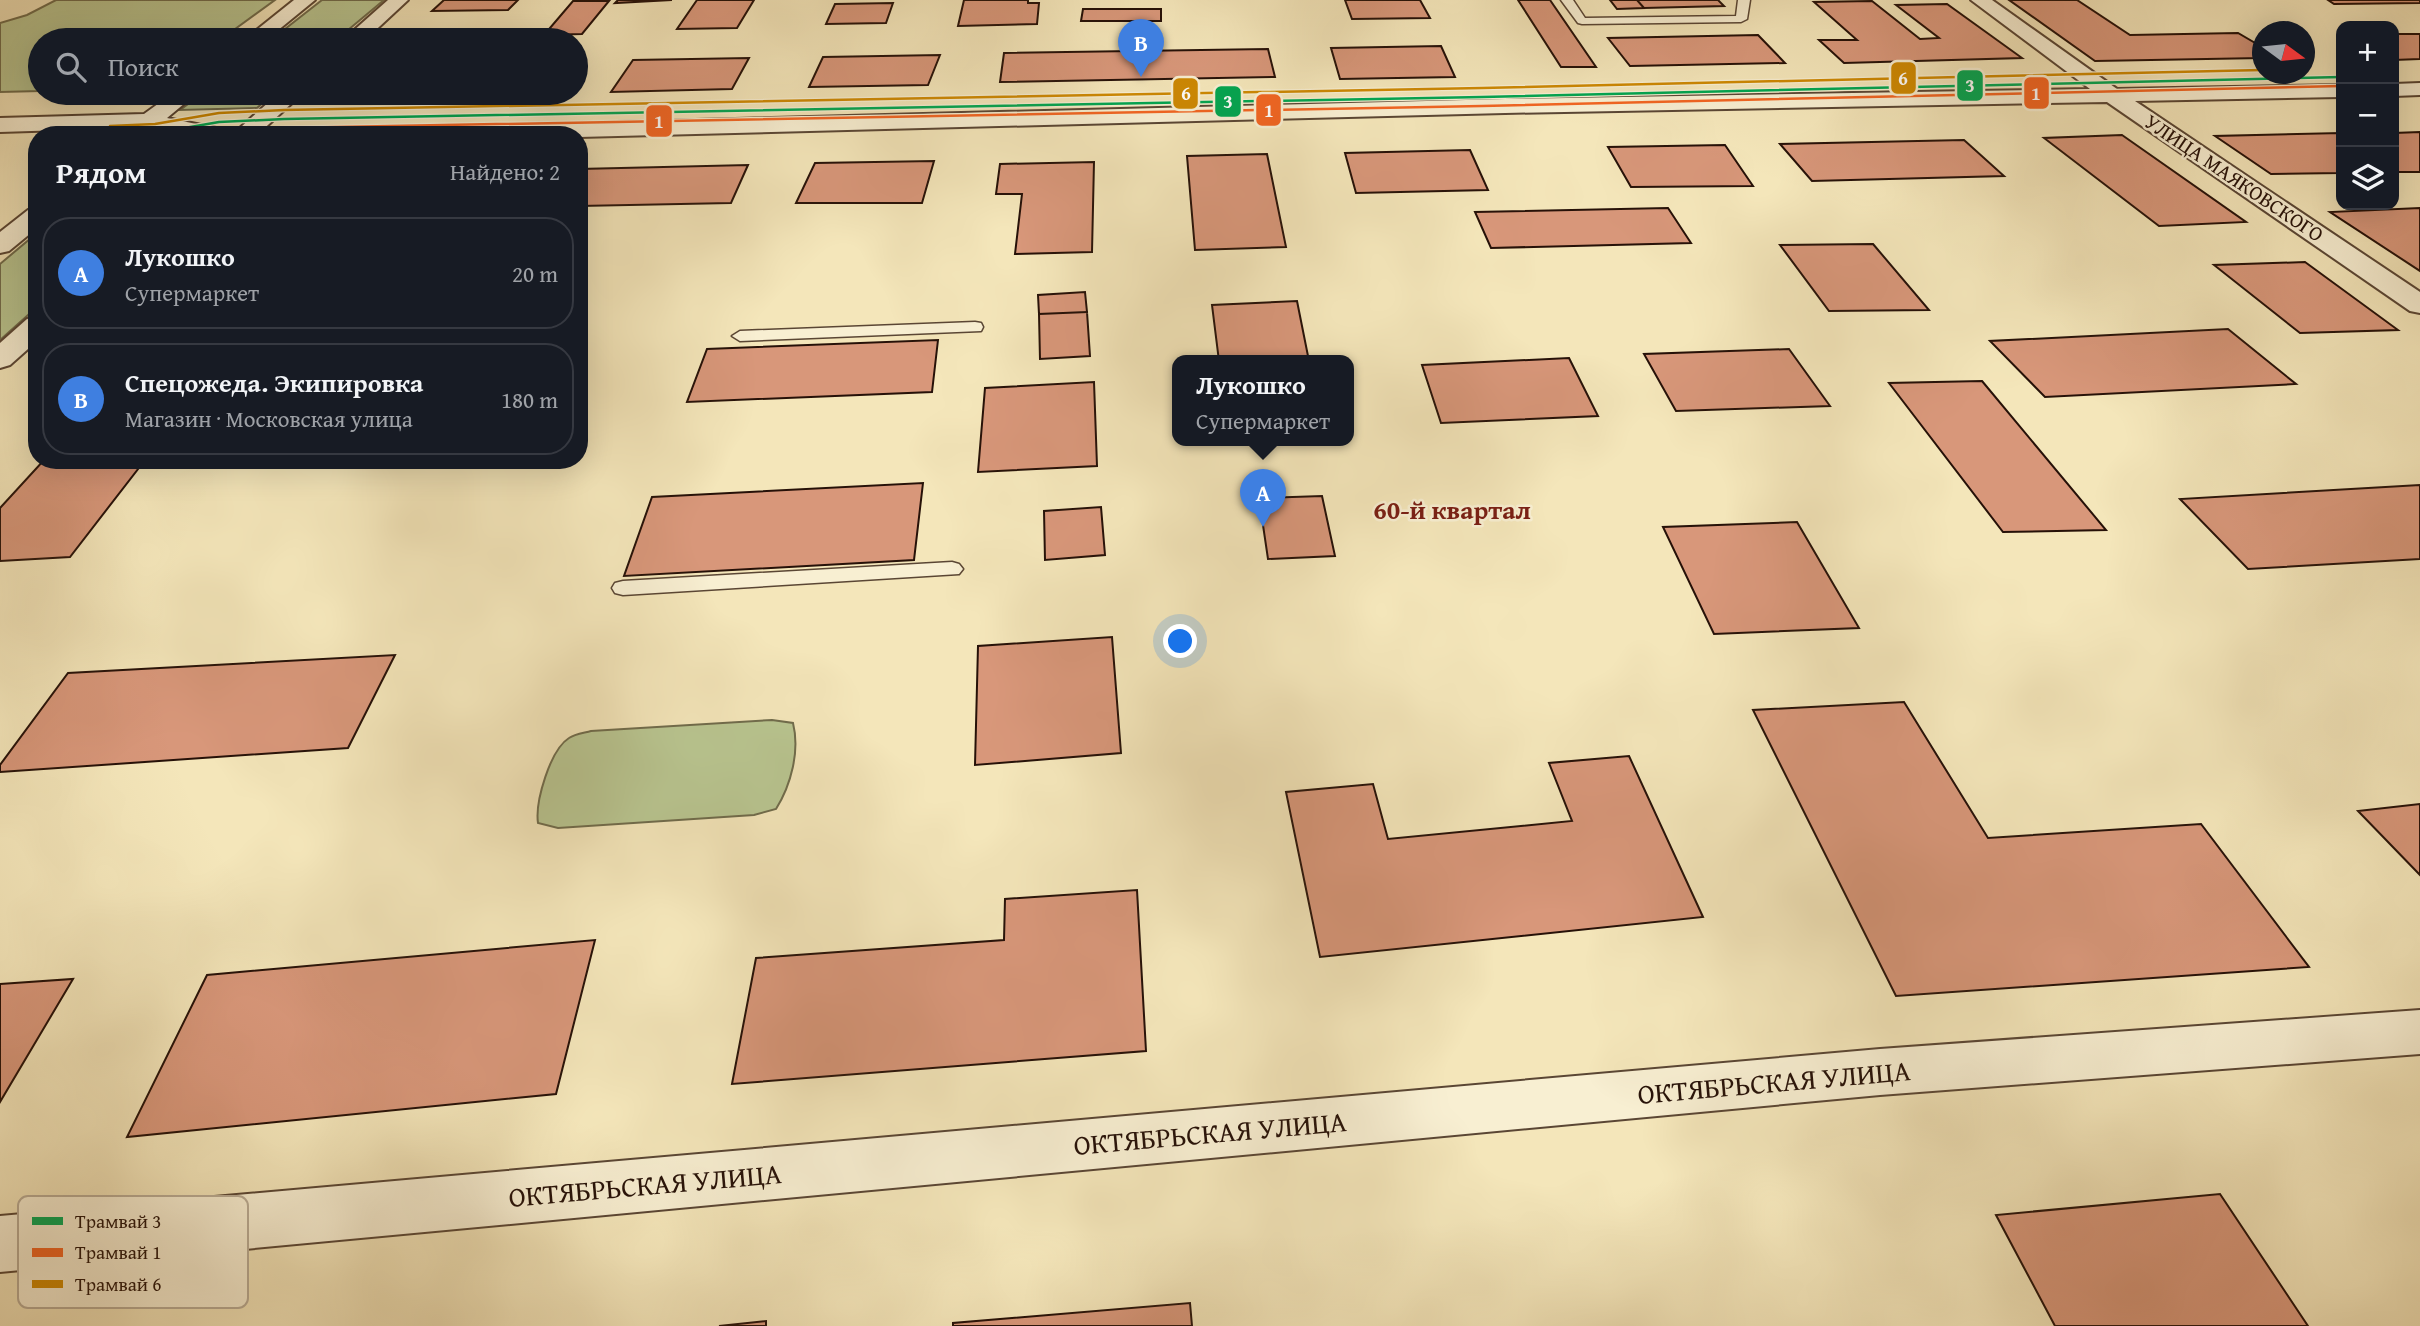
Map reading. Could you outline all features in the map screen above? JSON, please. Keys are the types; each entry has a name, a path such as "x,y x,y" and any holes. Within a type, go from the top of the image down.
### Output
{"street":[{"path":"270,28 306,0"},
{"path":"367,28 399,0"},
{"name":"УЛИЦА МАЯКОВСКОГО","path":"1980,0 2112,95 2420,305"},
{"path":"2399,90 2420,89"},
{"path":"588,130 1518,106 2336,91"},
{"path":"143,126 170,105"},
{"path":"254,126 278,105"},
{"path":"0,125 47,126"},
{"path":"0,245 28,222"},
{"path":"0,359 28,333"},
{"name":"ОКТЯБРЬСКАЯ УЛИЦА","path":"248,1221 1880,1072 2420,1032"},
{"name":"ОКТЯБРЬСКАЯ УЛИЦА","path":"0,1244 18,1242"}],"lane":[{"path":"1567,0 1582,21 1741,19 1744,0"},
{"path":"740,336 975,327"},
{"path":"623,588 952,569"}],"green space":[{"path":"56,0 275,0 236,28 28,28 28,91 0,92 0,23 27,15"},
{"path":"322,0 384,0 350,28 286,28"},
{"path":"187,105 260,105 257,108 180,110"},
{"path":"28,241 28,315 0,340 0,264"},
{"path":"772,720 793,723 795,734 795,756 790,779 776,809 754,815 558,828 538,823 545,777 556,753 571,737 591,731"}],"building":[{"path":"444,0 518,0 508,10 432,11"},
{"path":"618,0 672,0 615,3"},
{"path":"697,0 754,0 737,28 677,29"},
{"path":"964,0 1028,0 1028,3 1039,3 1037,24 958,26"},
{"path":"1345,0 1420,0 1430,18 1352,19"},
{"path":"1518,0 1550,0 1596,67 1561,67"},
{"path":"1610,0 1637,0 1644,8 1617,9"},
{"path":"1637,0 1718,0 1724,6 1644,8"},
{"path":"2009,0 2077,0 2130,35 2238,33 2252,41 2252,58 2095,61"},
{"path":"2328,0 2420,0 2420,3 2334,4"},
{"path":"573,1 609,1 587,28 550,28"},
{"path":"1872,1 1920,39 1939,38 1896,5 1947,4 2022,58 1844,63 1819,40 1857,40 1814,2"},
{"path":"893,3 886,23 826,24 835,4"},
{"path":"1083,9 1161,9 1161,21 1081,21"},
{"path":"2399,34 2420,34 2420,59 2399,60"},
{"path":"1758,35 1785,63 1630,66 1608,38"},
{"path":"1441,46 1455,77 1340,79 1331,48"},
{"path":"1268,49 1275,77 1000,82 1004,53"},
{"path":"940,55 928,85 809,87 823,57"},
{"path":"749,58 732,89 611,92 633,60"},
{"path":"2420,132 2420,172 2399,172 2399,133"},
{"path":"2336,133 2336,173 2271,174 2215,136"},
{"path":"2122,135 2246,222 2159,226 2044,138"},
{"path":"1964,140 2004,176 1812,181 1780,144"},
{"path":"1725,145 1753,186 1631,187 1608,147"},
{"path":"1470,150 1488,190 1356,193 1345,153"},
{"path":"1267,154 1286,247 1195,250 1187,156"},
{"path":"934,161 922,203 796,203 815,163"},
{"path":"1094,162 1092,252 1015,254 1022,194 996,194 1000,164"},
{"path":"748,165 731,203 588,206 588,169"},
{"path":"1668,208 1691,243 1491,248 1475,212"},
{"path":"2420,208 2420,271 2330,212 2399,210"},
{"path":"1873,244 1929,310 1829,311 1780,245"},
{"path":"2305,262 2398,330 2300,333 2214,265"},
{"path":"1085,292 1087,312 1039,314 1038,295"},
{"path":"1297,301 1308,355 1218,355 1212,305"},
{"path":"1087,312 1090,356 1040,359 1039,314"},
{"path":"2228,329 2296,384 2045,397 1990,341"},
{"path":"938,340 932,392 687,402 707,349"},
{"path":"1789,349 1830,406 1676,411 1644,354"},
{"path":"1569,358 1598,416 1441,423 1422,365"},
{"path":"1982,381 2106,530 2003,532 1889,383"},
{"path":"1094,382 1097,466 978,472 985,388"},
{"path":"36,469 138,469 70,557 0,561 0,508"},
{"path":"923,483 914,560 624,576 652,497"},
{"path":"2420,485 2420,559 2248,569 2180,499"},
{"path":"1322,496 1335,556 1268,559 1259,498"},
{"path":"1101,507 1105,555 1045,560 1044,511"},
{"path":"1797,522 1859,628 1714,634 1663,527"},
{"path":"1112,637 1121,753 975,765 978,646"},
{"path":"395,655 348,748 0,772 0,765 68,673"},
{"path":"1904,702 1988,838 2201,824 2309,967 1896,996 1753,710"},
{"path":"1629,756 1703,917 1320,957 1286,792 1373,784 1388,839 1572,821 1549,763"},
{"path":"2420,804 2420,875 2358,811"},
{"path":"1137,890 1146,1051 732,1084 756,958 1004,940 1005,899"},
{"path":"595,940 556,1094 127,1137 207,975"},
{"path":"73,979 0,1102 0,984"},
{"path":"2220,1194 2308,1326 2055,1326 1996,1215"},
{"path":"1190,1303 1192,1326 953,1326 953,1323"},
{"path":"766,1321 766,1326 719,1326"}],"tram line":[{"name":"6","path":"588,104 2252,70"},
{"name":"3","path":"196,126 219,122 284,119 1482,97 2336,77"},
{"name":"1","path":"393,126 1482,106 2336,86"},
{"name":"6","path":"110,126 155,124 219,113 556,105"}],"place":[{"name":"Спецожеда. Экипировка","path":"1141,77"},
{"name":"Лукошко","path":"1263,527"}],"district":[{"name":"60-й квартал","path":"1452,510"}]}
